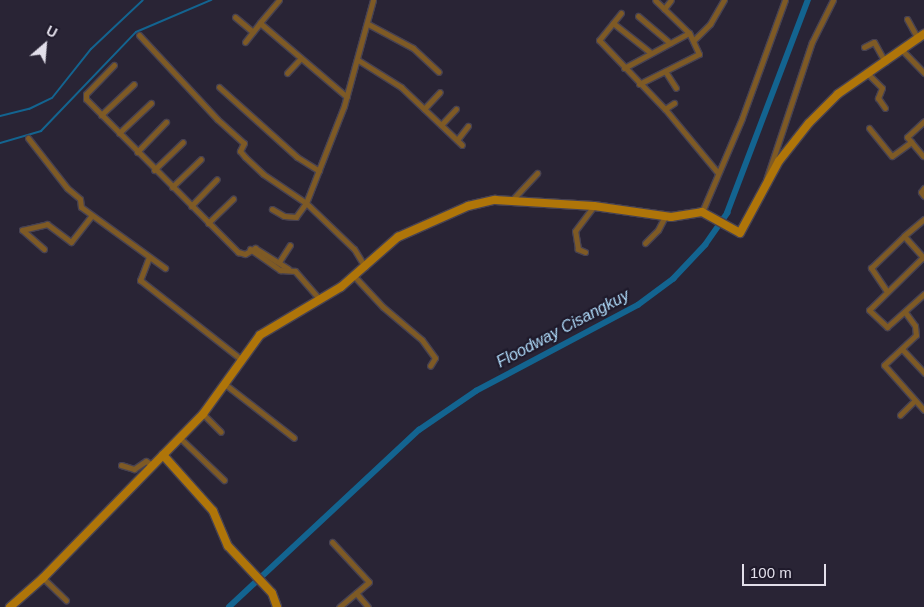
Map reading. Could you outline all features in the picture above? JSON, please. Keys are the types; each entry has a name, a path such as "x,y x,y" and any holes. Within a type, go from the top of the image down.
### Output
{"street":[{"path":"245,42 279,0"},
{"path":"272,209 284,216 296,217 306,203 347,97 373,0"},
{"path":"639,84 699,54 694,40 689,33 654,0"},
{"path":"664,9 671,0"},
{"path":"694,40 710,24 724,0"},
{"path":"704,213 718,173 742,118 785,0"},
{"path":"763,189 812,42 832,0"},
{"path":"621,13 599,40 639,84 665,109 718,173"},
{"path":"638,16 670,43"},
{"path":"235,17 253,32"},
{"path":"10,607 43,578 180,438 226,385 242,360 269,327 319,299 354,276 382,249 406,232 480,202 512,200 594,206 665,216 704,213 738,232 779,161 809,123 838,94 921,37 907,19"},
{"path":"260,23 347,97"},
{"path":"613,23 651,53"},
{"path":"368,24 413,48 439,72"},
{"path":"624,68 689,33"},
{"path":"139,35 217,119 244,143 240,151 245,157 264,174 306,203 354,249 365,267"},
{"path":"864,47 874,42 885,62"},
{"path":"902,50 924,73"},
{"path":"287,73 300,58"},
{"path":"358,60 388,78 462,145"},
{"path":"114,64 85,96 101,115 154,170 242,255 250,249 256,249 280,262 288,269"},
{"path":"665,71 676,88"},
{"path":"867,73 882,88 878,98 885,108"},
{"path":"101,115 134,84"},
{"path":"219,87 296,157 319,171"},
{"path":"424,109 440,92"},
{"path":"119,134 151,103"},
{"path":"665,109 674,103"},
{"path":"441,125 456,109"},
{"path":"923,156 907,137 924,121"},
{"path":"137,152 166,122"},
{"path":"457,140 468,126"},
{"path":"869,128 893,156 911,142"},
{"path":"28,138 91,216 165,268"},
{"path":"154,170 183,142"},
{"path":"172,187 201,159"},
{"path":"512,200 537,173"},
{"path":"191,206 217,179"},
{"path":"924,188 921,192 924,196"},
{"path":"208,223 233,199"},
{"path":"585,252 578,249 575,231 594,206"},
{"path":"44,249 22,230 47,224 71,242 91,216"},
{"path":"645,243 658,230 665,216"},
{"path":"886,290 871,268 924,219"},
{"path":"904,236 924,257 886,290 869,310 886,327 924,295"},
{"path":"280,262 290,245"},
{"path":"250,249 280,270 288,269 295,271 319,299"},
{"path":"149,257 140,280 242,360"},
{"path":"354,276 383,307 422,340 435,358 430,366"},
{"path":"905,312 915,326 916,335 884,366 924,410"},
{"path":"902,349 924,373"},
{"path":"226,385 294,438"},
{"path":"900,415 915,400"},
{"path":"202,414 221,432"},
{"path":"180,438 224,480"},
{"path":"163,455 213,511 228,546 272,594 277,607"},
{"path":"121,465 134,469 146,461 152,466"},
{"path":"332,542 369,582 342,606"},
{"path":"43,578 66,600"},
{"path":"356,593 368,607"}],"waterway":[{"path":"0,116 29,109 52,98 91,49 143,0"},
{"path":"0,143 41,131 136,32 211,0"},
{"name":"Floodway Cisangkuy","path":"229,607 419,430 476,391 638,305 673,279 705,245 727,213 808,0"}]}
